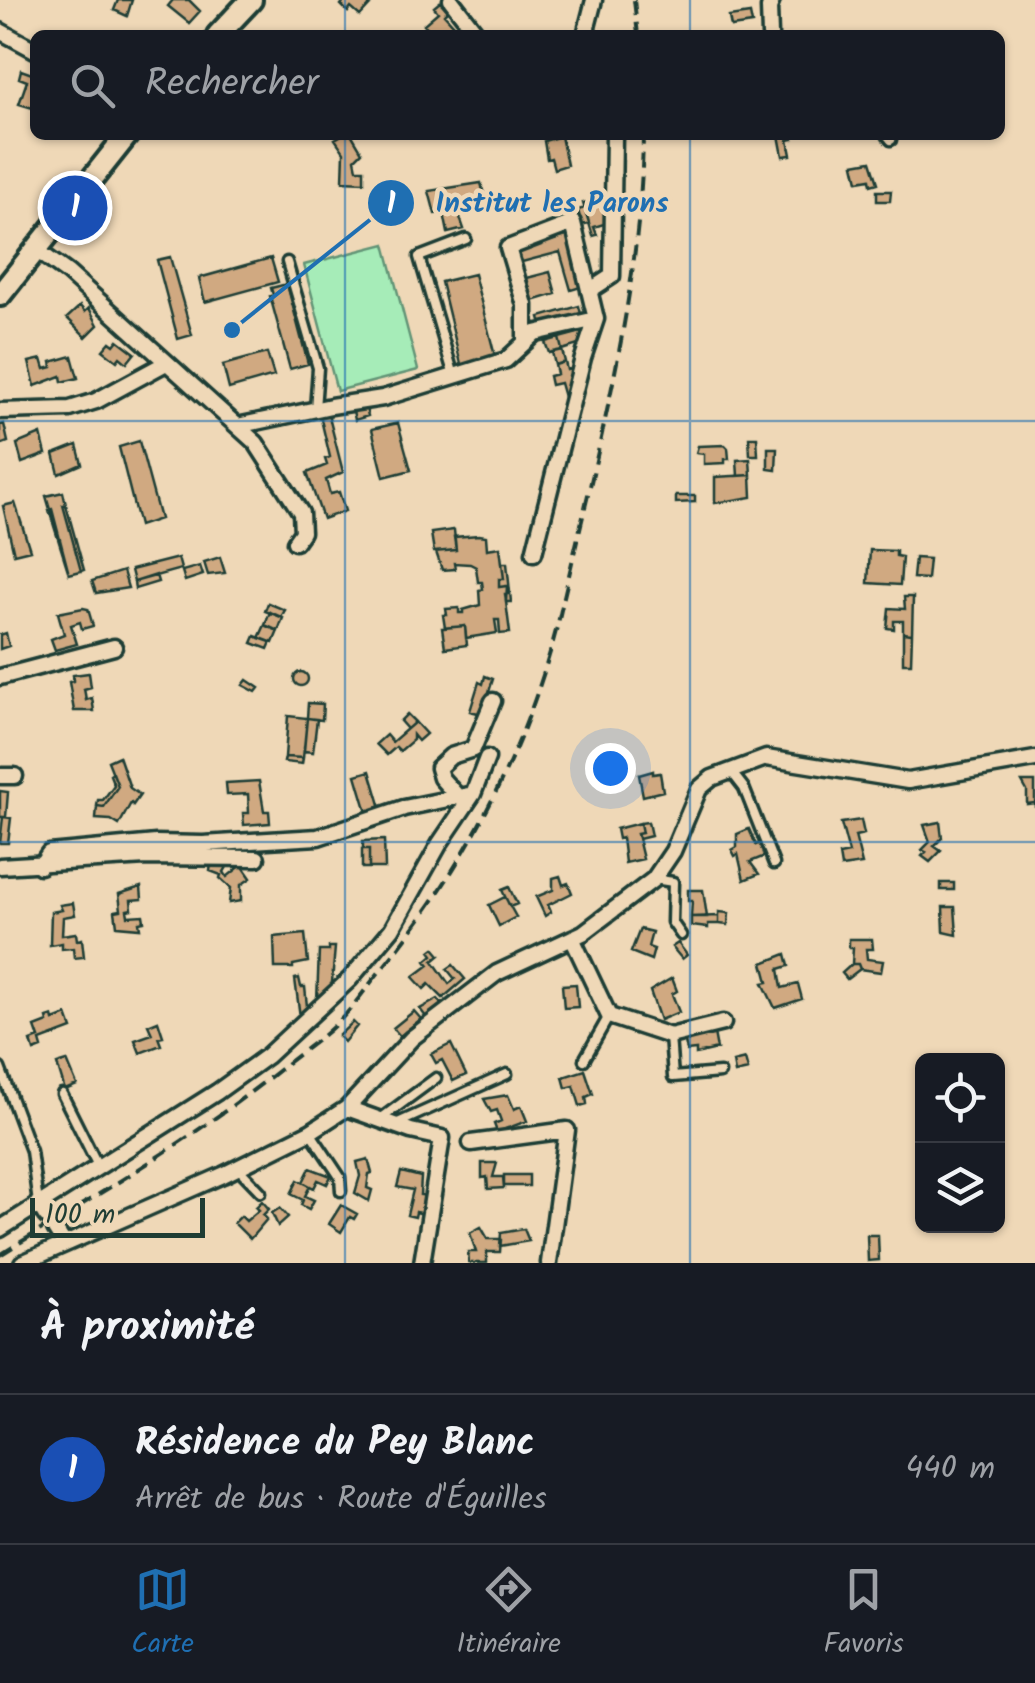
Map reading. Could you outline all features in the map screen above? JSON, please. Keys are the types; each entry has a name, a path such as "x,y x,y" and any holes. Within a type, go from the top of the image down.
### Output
{"street":[{"path":"223,30 251,0"},
{"path":"452,0 474,30"},
{"path":"586,30 594,0"},
{"path":"770,30 772,0"},
{"path":"0,31 30,47"},
{"path":"0,296 123,140"},
{"path":"589,291 612,276 614,140"},
{"path":"525,342 525,305 508,248 573,223 596,319 534,553"},
{"path":"35,249 68,273 256,443 301,514 302,532 295,542"},
{"path":"237,426 382,398 506,360 535,334 596,319"},
{"path":"0,411 70,410 96,402 166,363"},
{"path":"0,677 114,647"},
{"path":"465,796 442,778 438,768 451,756 473,749 493,701"},
{"path":"0,1229 46,1216 98,1166 268,1056 350,979 392,928 487,758"},
{"path":"22,1263 310,1132 347,1108 412,1038 482,984 572,938 654,880 673,851 699,789 730,770 766,758 908,781 1035,759"},
{"path":"40,866 49,854 156,843 318,837 404,808 465,796"},
{"path":"0,866 146,857 257,858"},
{"path":"572,938 608,1016 670,1036 723,1022"},
{"path":"347,1108 442,1138 422,1263"},
{"path":"471,1143 567,1130 549,1263"},
{"path":"46,1216 64,1243"}],"lane":[{"path":"454,376 420,256 466,239"},
{"path":"288,262 318,368 314,409"},
{"path":"730,770 744,788 774,864"},
{"path":"654,880 673,882 672,922 681,934"},
{"path":"584,1060 608,1016"},
{"path":"670,1036 673,1077 720,1073"},
{"path":"0,1068 31,1151 46,1216"},
{"path":"386,1122 506,1074"},
{"path":"386,1122 436,1078"},
{"path":"62,1094 98,1166"},
{"path":"310,1132 340,1177 341,1191"},
{"path":"236,1167 262,1192"}],"green space":[{"path":"385,244 418,370 337,391 304,265"}],"building":[{"path":"118,0 132,0 127,16 114,10"},
{"path":"173,0 189,0 200,11 189,23 168,6"},
{"path":"345,0 364,0 370,5 360,16 341,5"},
{"path":"440,2 448,10 444,14 458,30 429,30 424,24 438,12 434,7"},
{"path":"750,14 752,24 731,27 729,17"},
{"path":"21,70 30,73 30,107 19,104 27,81 19,78"},
{"path":"336,140 355,140 362,152 355,159 357,169 364,169 364,182 343,181 344,152"},
{"path":"562,140 567,165 554,169 551,158 547,159 544,141"},
{"path":"780,140 788,140 791,155 783,156"},
{"path":"871,161 878,183 871,185 870,179 858,181 854,164"},
{"path":"481,183 487,206 463,212 462,208 457,209 464,229 448,233 444,213 435,214 429,191"},
{"path":"877,191 891,191 890,201 877,201"},
{"path":"605,197 607,223 594,227 597,235 593,236 583,203"},
{"path":"585,208 589,223 582,225 578,210"},
{"path":"570,235 584,286 571,290 560,252 522,262 518,250"},
{"path":"170,257 192,335 178,339 157,260"},
{"path":"271,258 278,282 205,302 199,278"},
{"path":"550,272 556,294 533,301 527,278"},
{"path":"474,274 496,360 462,368 441,282"},
{"path":"287,284 308,364 290,369 270,296 271,288"},
{"path":"80,306 85,312 89,308 98,325 86,337 67,318"},
{"path":"579,306 582,318 543,328 540,317"},
{"path":"585,331 588,342 562,350 559,338"},
{"path":"559,338 562,350 549,353 545,342"},
{"path":"118,340 135,353 127,363 120,357 117,361 103,350"},
{"path":"562,350 565,362 555,365 552,352"},
{"path":"267,353 274,376 229,389 223,365"},
{"path":"72,356 78,378 62,382 61,376 35,386 29,362 42,359 45,369 52,367 51,362"},
{"path":"565,362 567,370 571,369 575,394 564,397 560,383 551,385 549,376 557,374 555,365"},
{"path":"366,408 368,416 355,420 353,411"},
{"path":"327,409 343,472 326,480 330,494 339,492 345,511 323,519 307,473 327,465 325,459 330,457 319,411"},
{"path":"398,423 411,470 384,477 372,429"},
{"path":"4,424 8,442 0,445 0,425"},
{"path":"41,434 46,454 22,463 17,444"},
{"path":"749,437 757,437 758,455 750,455"},
{"path":"139,441 160,519 139,526 119,447"},
{"path":"77,445 82,464 59,474 54,454"},
{"path":"725,445 729,459 725,463 704,464 704,454 696,453 698,446"},
{"path":"768,448 777,448 776,470 768,469"},
{"path":"750,459 751,475 738,476 737,460"},
{"path":"751,475 752,497 715,503 715,477"},
{"path":"63,492 81,571 69,574 46,496"},
{"path":"676,496 695,496 695,502 676,503"},
{"path":"15,503 30,550 14,554 3,506"},
{"path":"63,505 84,570 81,571"},
{"path":"52,509 69,574 49,510"},
{"path":"454,530 456,550 434,552 431,533"},
{"path":"486,536 487,549 500,547 504,579 499,579 499,587 507,586 510,633 500,634 499,620 495,620 497,633 466,638 465,626 445,628 443,615 447,615 446,609 459,608 459,613 463,613 480,605 482,582 478,582 476,567 470,564 454,563 455,569 442,570 436,552 456,550 454,537"},
{"path":"870,550 896,551 896,556 902,557 900,585 868,583"},
{"path":"220,557 225,573 208,575 204,562"},
{"path":"178,558 181,569 134,582 131,570"},
{"path":"915,558 929,559 927,579 913,578"},
{"path":"502,563 507,563 511,602 506,602 507,586 499,587 499,579 504,579"},
{"path":"200,566 203,575 185,581 182,571"},
{"path":"123,571 128,588 96,593 92,581"},
{"path":"156,575 158,582 135,589 134,582"},
{"path":"904,597 913,597 912,634 903,633 903,621 894,621 894,629 887,628 889,608 905,609"},
{"path":"268,603 285,610 281,617 265,611"},
{"path":"88,609 93,626 82,629 80,622 71,625 77,644 55,650 51,639 64,634 58,613"},
{"path":"270,612 283,618 278,631 265,625"},
{"path":"265,625 278,631 273,643 259,638"},
{"path":"465,626 467,645 445,648 442,628"},
{"path":"6,633 9,646 0,649 0,635"},
{"path":"903,633 912,634 911,663 903,663"},
{"path":"255,636 271,642 268,649 252,643"},
{"path":"301,672 308,679 301,686 294,679"},
{"path":"89,673 91,687 84,689 86,700 92,698 94,711 74,711 69,682 73,675"},
{"path":"485,676 493,679 482,714 470,711 479,682 483,684"},
{"path":"247,680 259,688 256,692 243,685"},
{"path":"308,703 323,704 322,720 307,718"},
{"path":"407,714 415,722 407,729 400,721"},
{"path":"288,716 307,718 303,758 285,757"},
{"path":"307,718 317,719 313,752 304,751"},
{"path":"415,722 426,734 418,741 413,735 413,740 400,751 396,747 387,755 376,744 386,735 392,742"},
{"path":"119,756 130,788 140,795 119,825 96,819 97,806 104,807 118,786 108,761"},
{"path":"285,757 303,758 302,764 284,762"},
{"path":"370,771 381,808 367,812 356,775"},
{"path":"113,773 118,786 104,807 97,806 114,785 110,775"},
{"path":"660,773 663,791 643,796 639,775"},
{"path":"259,781 270,823 244,825 243,813 249,813 248,794 227,795 226,783"},
{"path":"1022,782 1035,782 1035,803 1027,804"},
{"path":"0,791 8,792 6,817 0,817"},
{"path":"3,817 11,818 8,843 0,843"},
{"path":"861,820 864,834 855,836 862,864 841,867 839,855 849,853 841,823"},
{"path":"648,822 651,836 639,839 640,823"},
{"path":"940,822 942,838 934,846 941,851 930,862 922,856 930,842 924,825"},
{"path":"640,823 642,833 637,834 643,859 625,863 622,838 618,839 616,829"},
{"path":"749,829 765,856 750,862 759,874 744,880 738,854 735,856 732,850 737,847 737,834"},
{"path":"384,840 385,868 369,868 369,849 363,849 363,841"},
{"path":"362,849 369,849 369,868 362,868"},
{"path":"211,864 227,867 227,877 242,865 251,878 241,885 241,901 229,903 231,888 221,875 210,871"},
{"path":"560,876 572,893 548,905 551,912 545,916 536,897 553,890 553,878"},
{"path":"941,883 954,883 954,890 941,890"},
{"path":"141,887 142,899 131,900 132,909 127,910 128,916 143,915 140,928 117,926 119,894"},
{"path":"509,887 517,904 510,907 502,890"},
{"path":"688,890 703,890 707,917 691,917"},
{"path":"505,897 516,917 499,926 489,905"},
{"path":"73,903 75,915 63,917 62,935 76,933 77,940 82,939 84,957 74,958 73,948 62,949 62,943 50,945 51,912 62,910 60,905"},
{"path":"943,907 955,907 957,935 944,932"},
{"path":"719,912 729,913 728,925 719,924"},
{"path":"719,916 719,924 708,924 708,928 691,926 691,917"},
{"path":"640,929 652,932 648,947 654,949 651,960 631,952"},
{"path":"305,934 308,962 293,968 275,968 274,937"},
{"path":"849,939 872,939 873,949 866,949 867,959 883,961 881,972 852,964"},
{"path":"678,943 687,955 682,959 672,947"},
{"path":"329,947 335,947 331,994 317,1001 319,951 329,951"},
{"path":"434,948 440,955 433,961 449,984 455,979 447,969 453,965 465,979 443,998 429,984 424,989 413,977 429,965 426,961"},
{"path":"786,954 789,966 779,969 782,988 798,984 802,999 775,1008 763,983 768,982 763,963"},
{"path":"858,964 860,969 847,979 842,973"},
{"path":"299,978 301,987 305,987 308,1016 300,1017 295,979"},
{"path":"672,978 677,991 672,994 679,1012 660,1020 650,991"},
{"path":"576,984 578,1007 564,1008 562,985"},
{"path":"438,999 442,1004 426,1017 420,1009"},
{"path":"414,1011 421,1019 400,1036 393,1028"},
{"path":"67,1015 72,1029 40,1041 42,1048 34,1051 31,1041 39,1038 35,1027 48,1022 47,1018 53,1016 54,1020"},
{"path":"158,1021 163,1036 158,1037 161,1045 140,1053 135,1040 152,1034 148,1025"},
{"path":"353,1022 357,1026 344,1042 338,1036"},
{"path":"714,1033 717,1049 696,1054 696,1050 687,1051 684,1037"},
{"path":"451,1044 466,1075 453,1081 442,1060 436,1063 431,1054"},
{"path":"745,1059 748,1070 735,1073 733,1062"},
{"path":"67,1061 77,1085 65,1090 57,1064"},
{"path":"585,1070 593,1094 586,1097 587,1104 580,1106 574,1086 566,1088 563,1077"},
{"path":"508,1095 514,1109 521,1106 527,1121 497,1132 494,1124 501,1121 497,1110 491,1112 484,1099"},
{"path":"368,1159 372,1173 367,1188 372,1190 369,1201 355,1193 360,1176 357,1162"},
{"path":"482,1163 497,1163 493,1177 503,1177 504,1188 488,1189 487,1177 482,1178"},
{"path":"310,1168 331,1176 327,1184 318,1180 314,1188 303,1182"},
{"path":"401,1172 421,1177 420,1195 429,1196 423,1214 407,1215 413,1190 397,1187"},
{"path":"504,1175 529,1175 529,1186 504,1186"},
{"path":"298,1180 310,1186 305,1196 314,1200 309,1209 301,1205 303,1200 291,1194"},
{"path":"262,1201 269,1209 263,1215 267,1219 250,1239 234,1223 241,1216 246,1221 259,1210 256,1207"},
{"path":"341,1205 357,1214 354,1219 350,1217 341,1232 329,1224"},
{"path":"280,1208 288,1217 278,1226 272,1213"},
{"path":"481,1227 488,1239 501,1239 500,1252 487,1252 487,1263 469,1263 468,1252 476,1252 470,1233"},
{"path":"524,1229 529,1241 500,1246 501,1233"},
{"path":"867,1235 878,1235 879,1260 868,1261"}],"railway":[{"path":"634,0 637,30"},
{"path":"0,1255 180,1142 331,1029 411,932 465,850 510,763 558,623 625,320 643,140"}],"place":[{"name":"Résidence du Pey Blanc","path":"75,208"},
{"name":"Institut les Parons","path":"232,330"}]}
